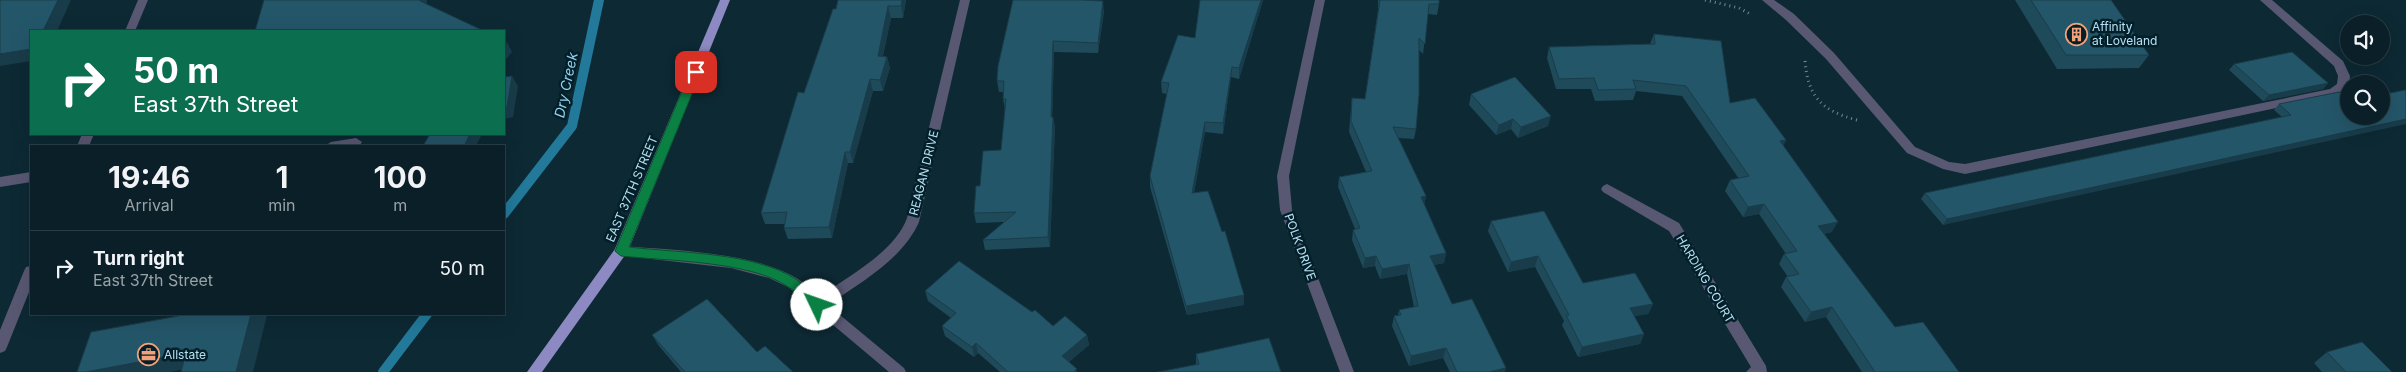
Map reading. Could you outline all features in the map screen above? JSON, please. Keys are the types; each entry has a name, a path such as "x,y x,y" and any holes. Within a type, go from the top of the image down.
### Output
{"main road":[{"name":"EAST 37TH STREET","path":"534,372 621,251 725,0"}],"street":[{"path":"130,30 143,0"},
{"name":"REAGAN DRIVE","path":"817,305 881,260 898,243 911,225 920,196 964,0"},
{"name":"POLK DRIVE","path":"1320,0 1283,176 1286,210 1347,372"},
{"path":"1767,0 1790,17 1830,56 1911,150 1947,166 1965,169 2333,92 2343,86 2344,76 2340,64 2265,0"},
{"path":"337,145 356,142"},
{"path":"0,182 30,177"},
{"name":"HARDING COURT","path":"1607,190 1674,227 1757,371"},
{"path":"621,251 747,265 773,273 793,283 899,372"},
{"path":"0,347 30,273"}],"path":[{"path":"1705,0 1740,8 1756,18"},
{"path":"1804,58 1810,89 1819,101 1841,116 1859,120 1883,117"}],"building":[{"path":"0,0 58,0 43,30 30,30 30,49 0,54"},
{"path":"264,0 420,0 482,30 255,30"},
{"path":"838,0 902,0 901,6 888,6 878,56 887,57 880,80 870,79 850,152 845,152 829,227 784,228 787,212 761,213 798,92 804,93 833,9 836,9"},
{"path":"1013,0 1103,1 1098,43 1053,41 1051,117 1053,117 1048,237 983,240 1016,212 974,213 976,186 980,186 983,151 1001,150 1006,99 1003,99 1004,81 997,81 998,66"},
{"path":"1200,0 1261,0 1239,68 1232,67 1223,123 1205,122 1192,193 1208,191 1222,232 1225,231 1244,295 1186,306 1150,176 1169,83 1161,82 1178,35 1195,38"},
{"path":"1380,0 1439,0 1439,4 1429,4 1425,44 1419,38 1419,94 1416,129 1393,127 1426,196 1421,197 1446,253 1430,256 1452,304 1472,299 1506,368 1489,372 1457,372 1446,348 1411,356 1394,316 1401,315 1399,310 1418,306 1409,264 1382,269 1376,256 1365,258 1353,230 1360,228 1339,177 1372,171 1351,121 1352,98 1365,99"},
{"name":"Affinity at Loveland","path":"2031,0 2111,0 2149,55 2066,55"},
{"path":"1654,34 1721,41 1730,103 1755,98 1786,140 1780,141 1838,222 1818,226 1895,327 1923,322 1959,372 1875,372 1832,307 1811,312 1786,277 1799,274 1784,254 1797,251 1764,204 1748,207 1730,180 1749,176 1686,86 1633,80 1636,89 1598,90 1594,78 1559,79 1549,47 1655,44"},
{"path":"2292,52 2328,83 2269,95 2234,64"},
{"path":"512,76 507,107 505,107 505,77"},
{"path":"1515,77 1551,116 1521,127 1513,119 1499,125 1471,94"},
{"path":"2406,91 2406,119 2390,122 2390,93"},
{"path":"2339,92 2340,125 2378,125 1947,219 1925,193 2291,115 2279,104"},
{"path":"429,135 470,135 464,145 424,145"},
{"path":"1544,211 1583,283 1635,273 1653,304 1630,308 1644,334 1582,347 1566,315 1569,315 1538,256 1511,262 1491,221"},
{"path":"959,261 1032,312 1035,310 1053,326 1065,316 1087,335 1062,356 1077,369 1073,372 1008,372 976,343 972,347 942,326 956,313 925,291"},
{"path":"707,299 757,352 765,346 793,372 685,372 652,335"},
{"path":"184,315 251,315 236,372 181,372 186,353 86,372 77,372 91,332"},
{"path":"1269,338 1281,372 1158,372 1199,364 1196,354"},
{"path":"2362,342 2392,372 2346,372 2327,352"}],"waterway":[{"name":"Dry Creek","path":"505,213 572,126 599,0"},
{"name":"Dry Creek","path":"383,372 426,315"}],"place":[{"name":"Affinity at Loveland","path":"2076,34"},
{"name":"Allstate","path":"148,355"}],"route":[{"path":"696,72 621,251 747,265 773,273 793,283 817,305"}]}
